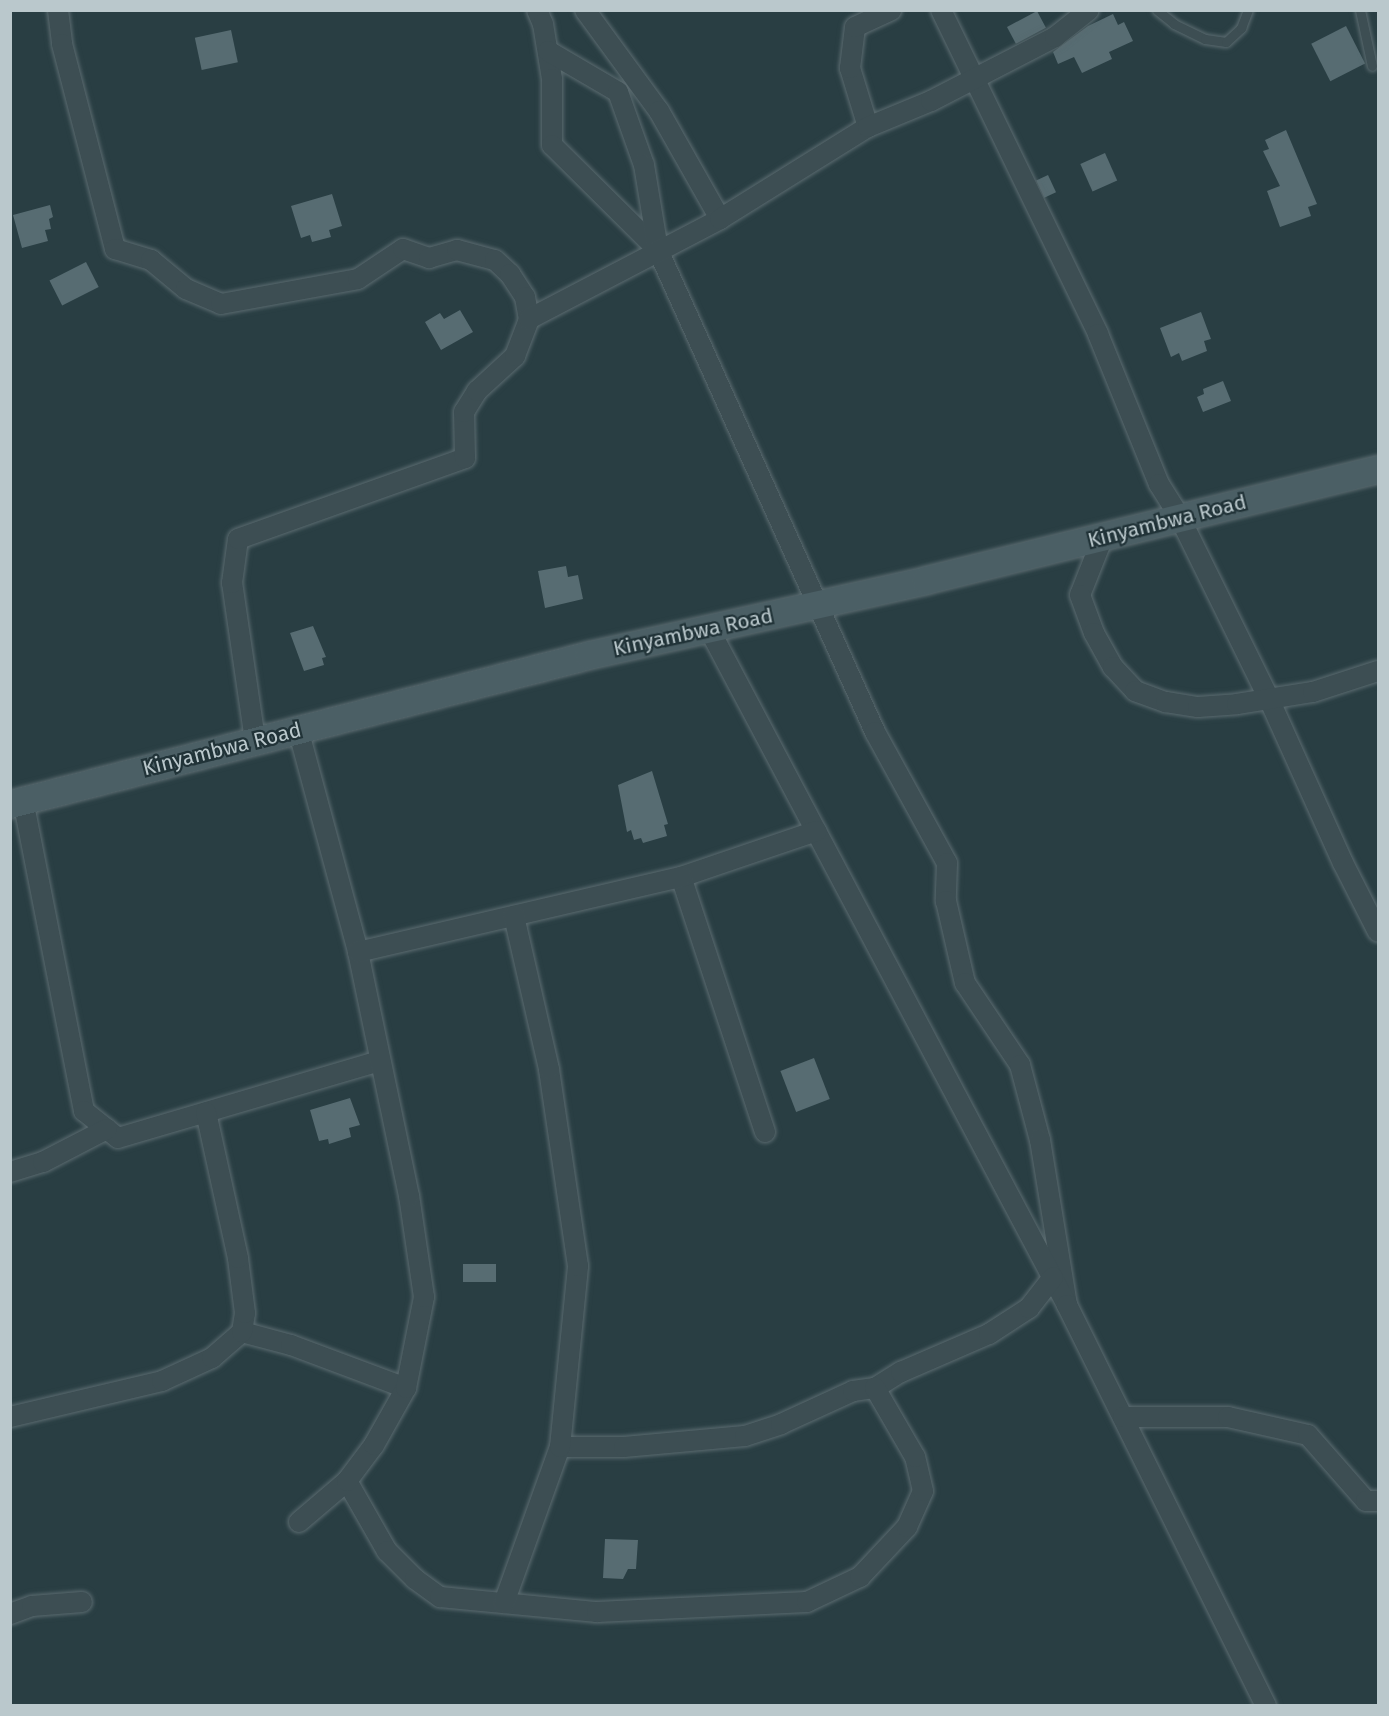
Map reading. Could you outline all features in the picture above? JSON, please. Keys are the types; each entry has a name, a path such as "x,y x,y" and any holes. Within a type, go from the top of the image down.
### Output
{"street":[{"path":"58,10 62,44 115,249 151,260 186,289 221,304 358,279 403,249 429,258 457,250 495,260 510,274 525,297 530,319 515,356 477,391 464,412 465,458 238,539 232,583 255,740"},
{"path":"537,10 548,51 552,79 552,145 658,250"},
{"path":"585,10 659,111 720,219"},
{"path":"868,127 850,68 855,27 891,10"},
{"path":"941,10 1098,334 1159,484 1180,518 1269,699 1343,863 1378,932"},
{"path":"530,319 720,219 868,127 932,101 1055,37 1089,10"},
{"path":"548,51 618,92 644,165 658,250 876,732 947,863 946,901 965,983 1020,1065 1040,1140 1067,1305"},
{"name":"Kinyambwa Road","path":"17,802 298,729 1378,469"},
{"path":"1103,537 1080,595 1094,633 1113,667 1135,691 1166,702 1198,707 1313,692 1378,672"},
{"path":"709,629 1053,1277 1266,1706"},
{"path":"298,729 358,952 409,1196 424,1297 406,1388 374,1445 347,1481 299,1522"},
{"path":"17,802 84,1111 118,1138 380,1061"},
{"path":"358,952 681,877 816,831"},
{"path":"681,877 765,1132"},
{"path":"504,1603 560,1447 577,1257 549,1069 514,916"},
{"path":"10,1417 162,1381 212,1358 242,1332 244,1313 238,1258 206,1112"},
{"path":"10,1172 43,1162 107,1129"},
{"path":"560,1447 624,1447 744,1436 782,1424 853,1391 875,1388 901,1372 989,1334 1029,1308 1053,1277"},
{"path":"242,1332 291,1345 406,1388"},
{"path":"347,1481 387,1551 415,1579 440,1597 597,1612 807,1602 860,1578 907,1527 923,1491 915,1457 875,1388"},
{"path":"1123,1417 1228,1417 1308,1435 1366,1501 1378,1501"},
{"path":"10,1614 32,1606 82,1602"}],"lane":[{"path":"1157,10 1195,34 1226,42 1241,28 1248,10"},
{"path":"1360,10 1372,66"}],"building":[{"path":"1037,11 1046,28 1016,44 1007,27"},
{"path":"1113,14 1118,25 1124,22 1133,41 1109,52 1112,59 1082,73 1074,57 1058,64 1053,52 1088,26"},
{"path":"1346,26 1365,63 1330,81 1311,44"},
{"path":"231,30 238,62 202,70 195,38"},
{"path":"1286,130 1317,204 1308,207 1311,216 1280,227 1267,191 1280,186 1263,151 1269,149 1265,140"},
{"path":"1105,153 1117,180 1093,191 1080,164"},
{"path":"1048,175 1056,192 1044,198 1036,180"},
{"path":"332,194 342,226 329,230 331,237 312,242 310,235 301,238 291,206"},
{"path":"50,205 53,217 49,219 51,229 45,230 48,241 22,248 13,215"},
{"path":"86,262 99,287 62,306 49,281"},
{"path":"460,310 473,332 441,350 425,322 440,313 444,319"},
{"path":"1201,312 1211,339 1204,341 1207,351 1182,361 1179,353 1171,357 1160,328"},
{"path":"1223,381 1231,401 1203,412 1197,397 1204,394 1203,389"},
{"path":"566,566 568,577 578,575 583,599 545,608 538,571"},
{"path":"313,626 326,657 322,658 324,665 304,671 290,633"},
{"path":"652,771 668,824 664,825 667,836 643,843 641,838 634,840 631,830 627,832 618,785"},
{"path":"814,1058 830,1099 796,1112 780,1071"},
{"path":"350,1098 360,1125 349,1128 351,1137 329,1144 328,1139 319,1141 310,1110"},
{"path":"463,1264 496,1264 496,1282 463,1282"},
{"path":"605,1539 638,1540 636,1569 628,1569 623,1579 603,1578"}]}
